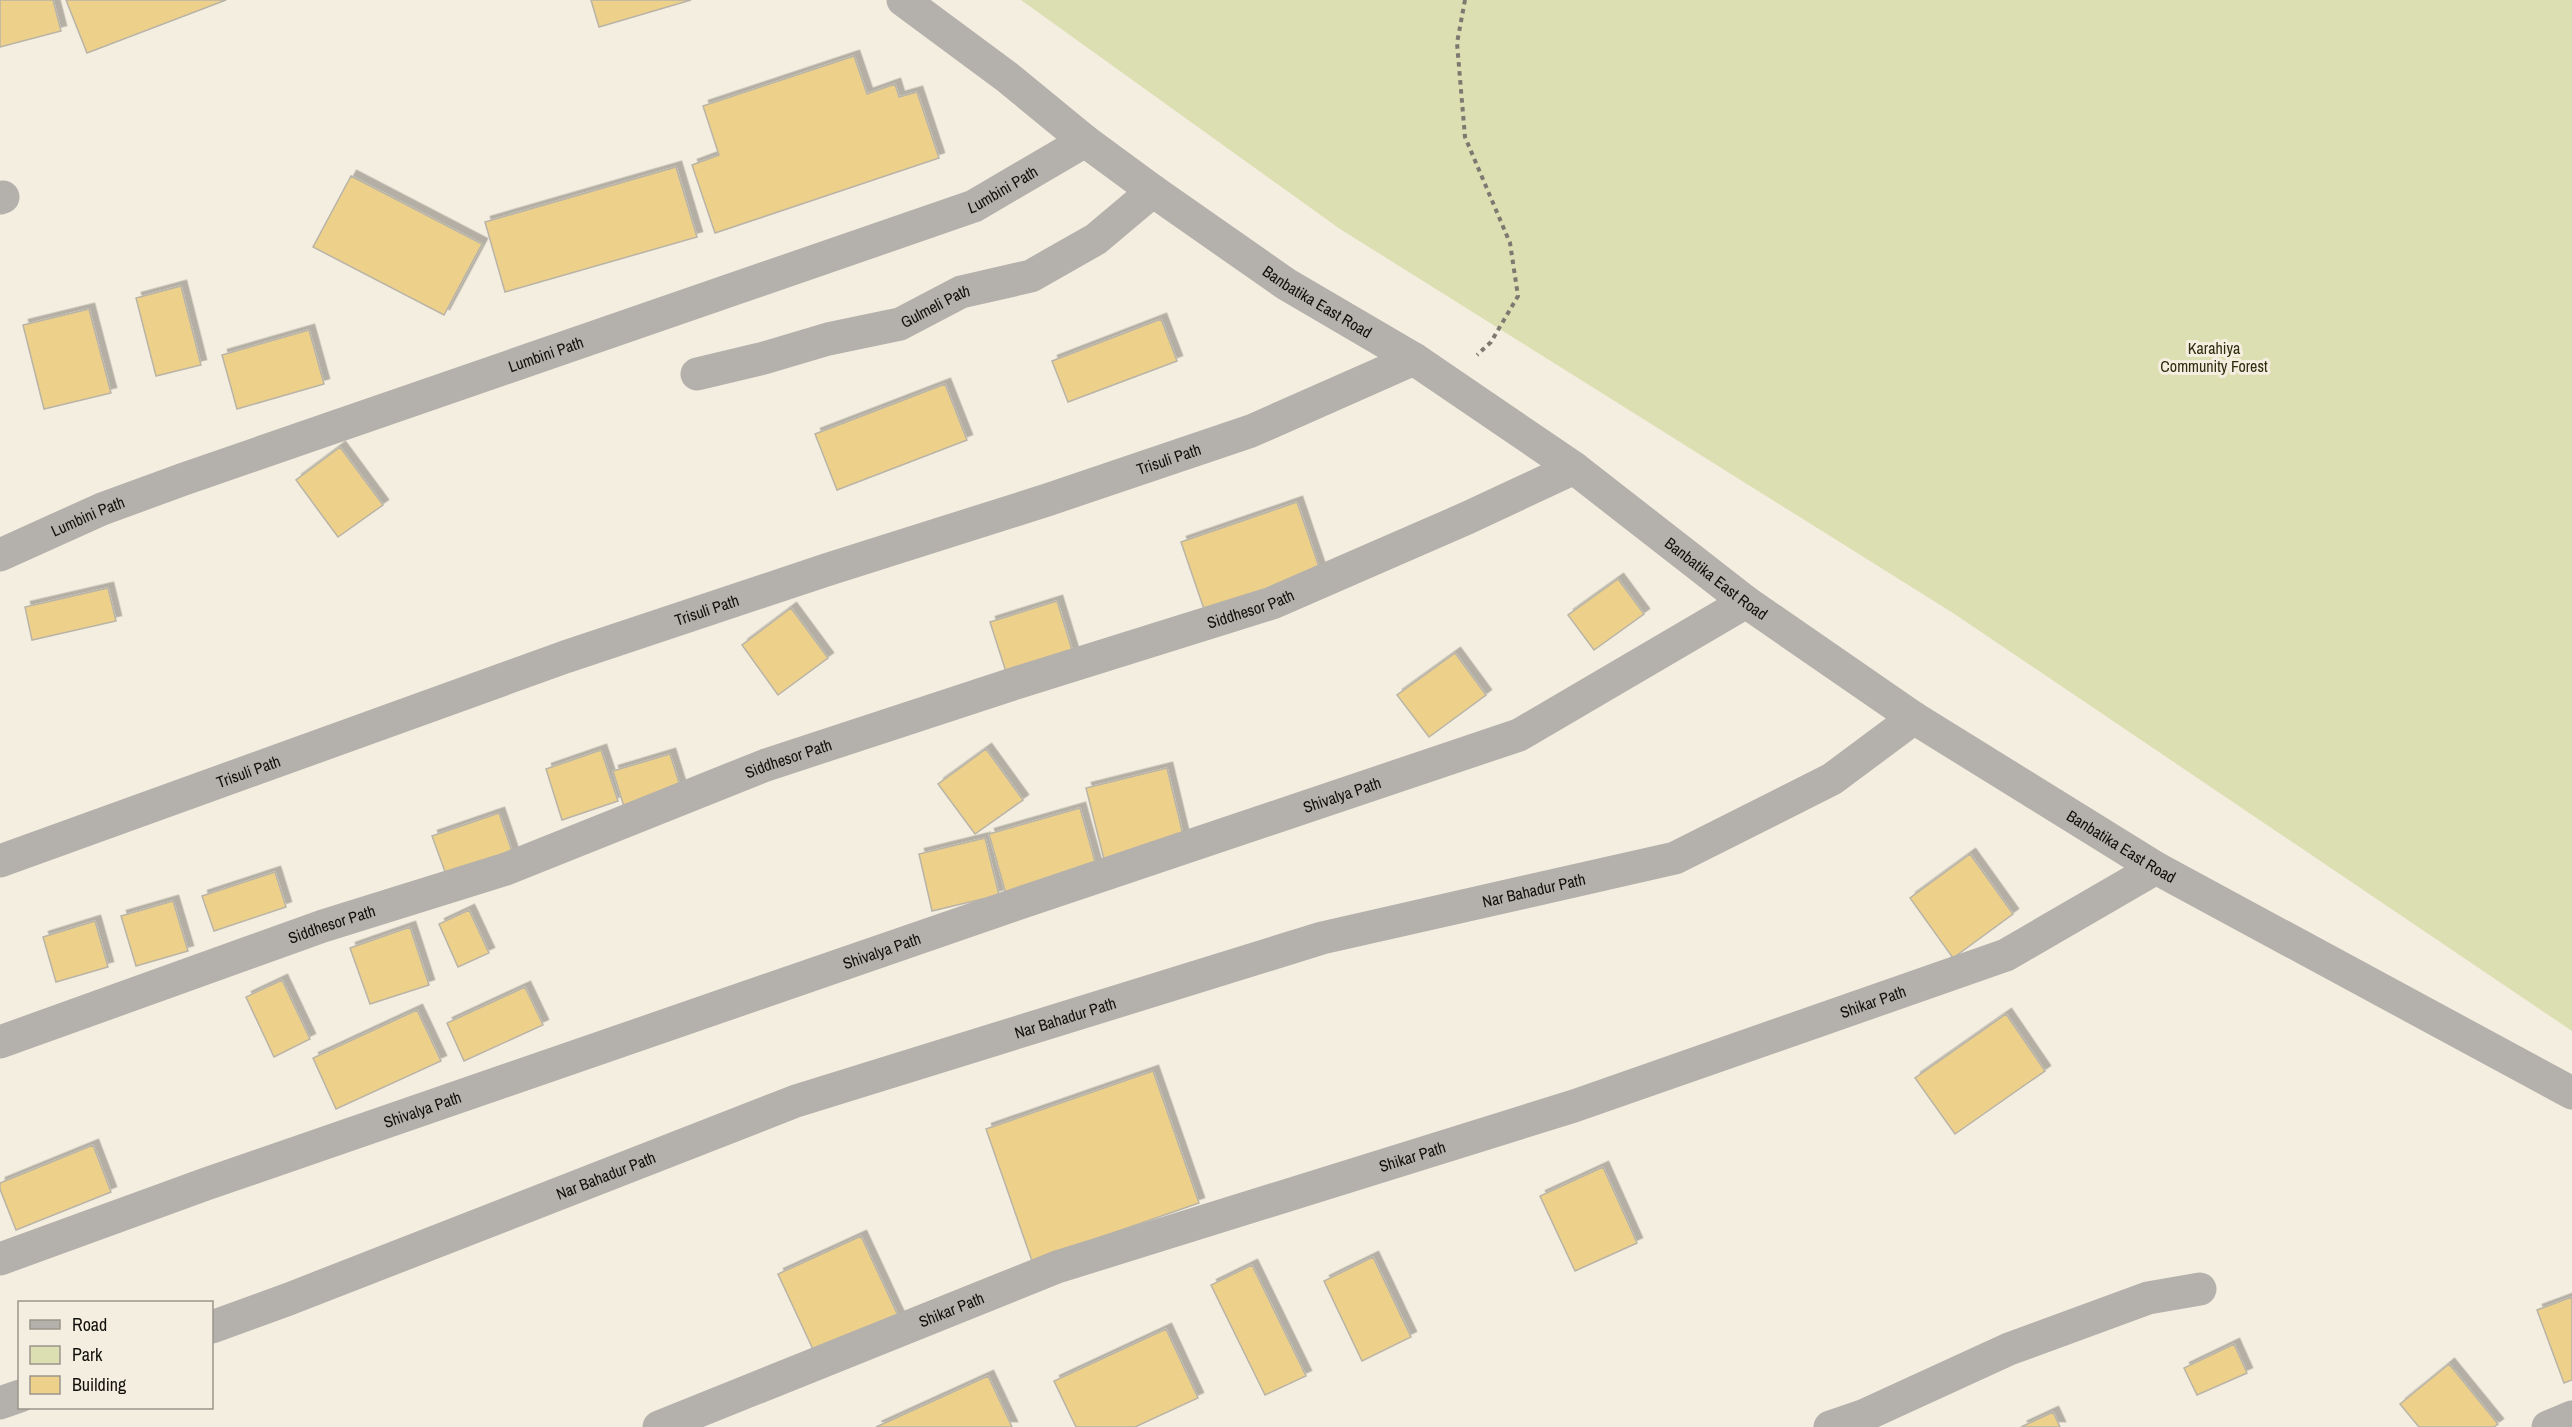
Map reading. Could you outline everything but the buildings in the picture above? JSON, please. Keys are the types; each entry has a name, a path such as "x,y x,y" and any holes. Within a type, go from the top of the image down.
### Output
{"street":[{"name":"Banbatika East Road","path":"903,0 1007,77 1085,141 1153,191 1286,284 1414,359 1574,468 1746,603 1914,718 2156,868 2572,1093"},
{"name":"Lumbini Path","path":"0,555 102,509 184,479 974,206 1085,141"},
{"name":"Gulmeli Path","path":"697,374 764,358 828,339 900,324 961,292 1031,276 1096,239 1153,191"},
{"name":"Trisuli Path","path":"0,861 565,657 1251,431 1414,359"},
{"name":"Siddhesor Path","path":"0,1042 323,926 506,869 765,765 1272,603 1574,468"},
{"name":"Shivalya Path","path":"0,1259 206,1184 1014,905 1519,735 1746,603"},
{"name":"Nar Bahadur Path","path":"213,1327 796,1101 1322,938 1675,858 1832,779 1914,718"},
{"name":"Shikar Path","path":"659,1427 1058,1267 1574,1106 2006,955 2156,868"},
{"path":"1830,1427 1867,1421 2009,1349 2148,1298 2200,1289"},
{"path":"0,1403 18,1397"},
{"path":"2548,1427 2572,1417"}],"path":[{"path":"1449,383 1491,342 1518,296 1510,243 1465,137 1457,43 1465,0"}],"green space":[{"name":"Karahiya Community Forest","path":"1021,0 2572,0 2572,1031 1953,613 1340,229"}]}
